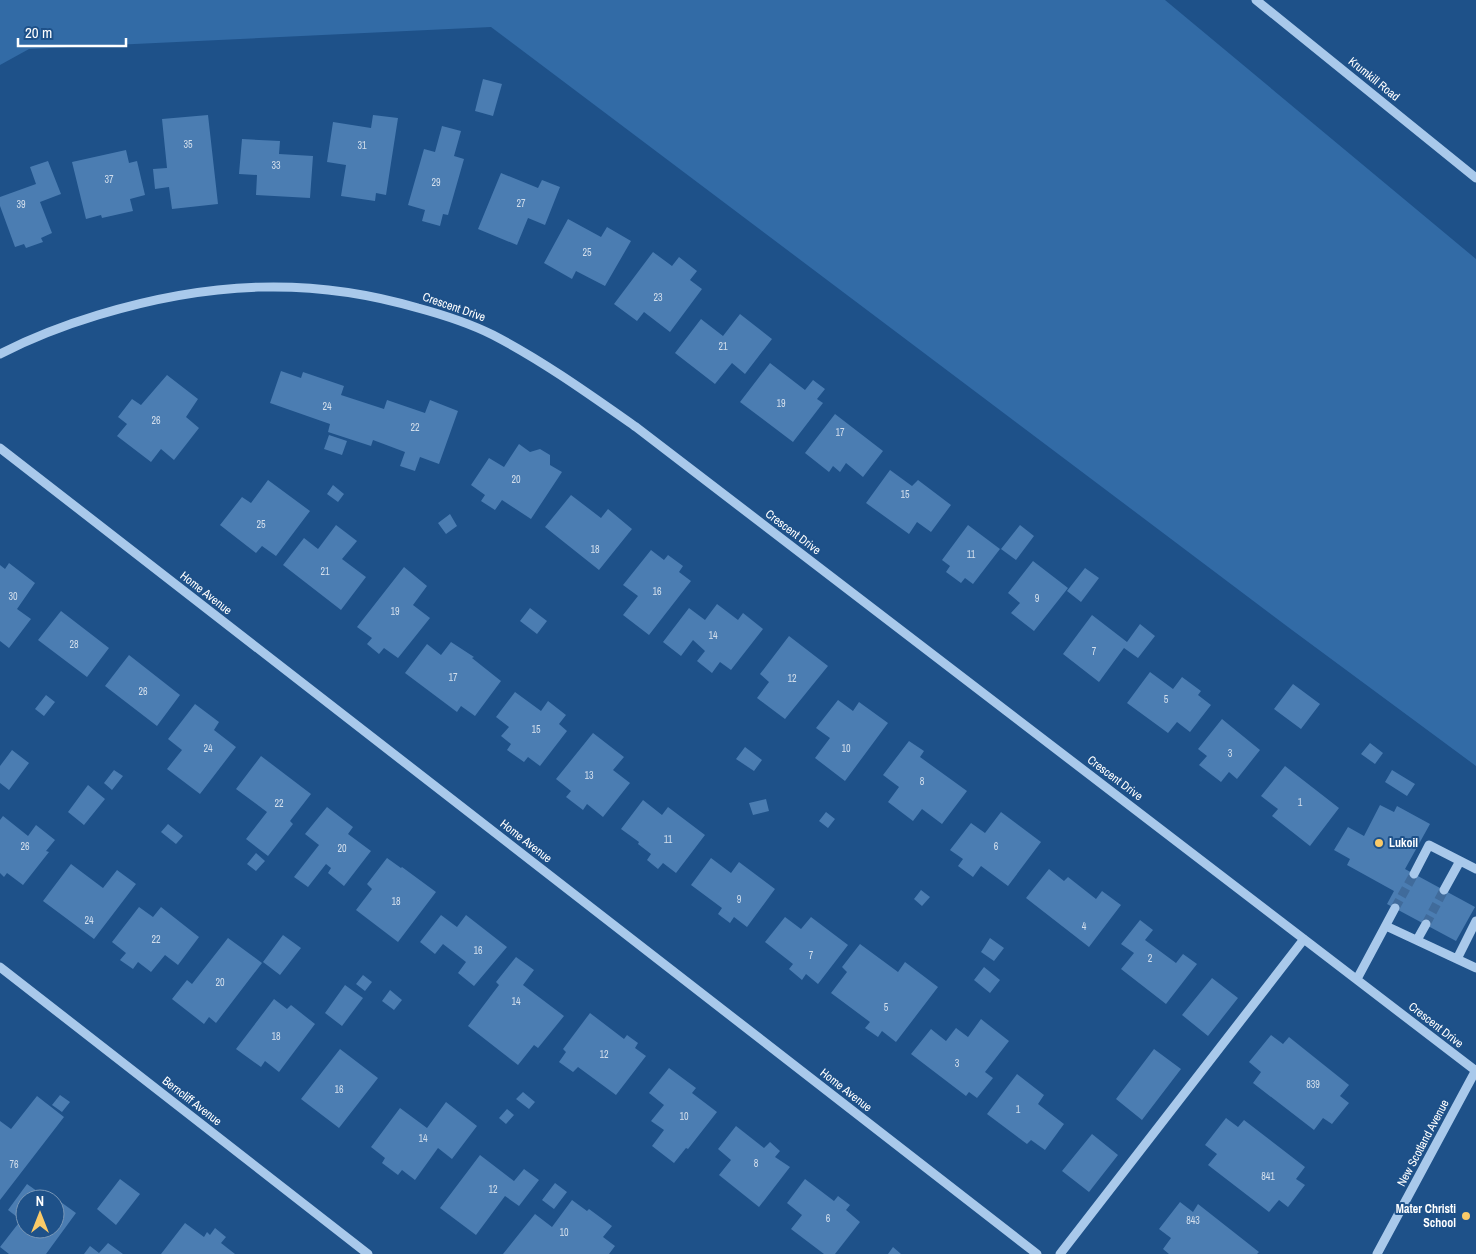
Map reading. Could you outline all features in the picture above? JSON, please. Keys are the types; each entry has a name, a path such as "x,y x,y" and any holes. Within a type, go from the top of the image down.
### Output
{"street":[{"name":"Krumkill Road","path":"1256,0 1476,178"},
{"name":"Crescent Drive","path":"0,354 68,324 136,304 210,290 248,286 287,286 357,294 398,302 448,316 491,334 538,360 636,427 1476,1070"},
{"name":"Home Avenue","path":"0,448 1037,1254"},
{"path":"1414,874 1429,845 1476,869"},
{"path":"1444,890 1460,861"},
{"path":"1357,979 1395,908"},
{"path":"1457,959 1476,921"},
{"path":"1417,940 1426,924"},
{"path":"1386,926 1476,968"},
{"path":"1060,1254 1304,939"},
{"name":"Berncliff Avenue","path":"0,967 368,1254"},
{"name":"New Scotland Avenue","path":"1377,1254 1476,1070"}],"shaded area":[{"path":"0,0 1165,0 1476,259 1476,766 1292,630 491,27 29,49 0,65"}],"building":[{"path":"483,79 502,84 493,116 475,111"},
{"path":"208,115 218,204 172,209 169,187 155,189 153,169 167,168 162,119"},
{"path":"373,115 398,118 386,195 376,193 375,201 341,196 346,165 327,162 333,122 371,128"},
{"path":"442,126 461,131 454,156 464,159 448,215 443,214 440,226 422,221 425,210 408,205 424,149 435,152"},
{"path":"242,139 280,141 279,154 313,156 310,198 256,195 257,175 239,174"},
{"path":"126,150 129,163 137,161 145,195 130,199 133,211 102,218 101,215 86,219 72,162"},
{"path":"48,161 61,194 40,202 52,233 41,238 43,242 26,248 24,244 15,247 0,206 0,197 36,184 30,167"},
{"path":"501,173 538,188 542,180 560,187 545,225 528,218 517,245 478,229"},
{"path":"568,219 601,237 607,227 631,241 605,286 576,271 572,279 544,263"},
{"path":"653,252 672,266 679,257 697,271 690,280 702,289 670,332 644,312 637,321 614,304"},
{"path":"740,314 772,339 745,374 732,363 715,384 675,353 701,319 723,336"},
{"path":"770,363 805,390 813,380 825,389 817,399 823,403 793,442 740,402"},
{"path":"281,371 301,378 303,372 344,386 341,395 384,409 387,400 425,413 430,400 458,411 439,464 420,457 415,471 400,466 405,452 373,440 371,446 328,432 330,424 270,403"},
{"path":"167,375 198,399 186,417 199,428 174,460 161,449 151,462 117,436 127,424 118,417 132,399 141,405"},
{"path":"835,414 883,451 863,477 846,463 840,472 833,466 829,472 805,453"},
{"path":"329,435 347,441 342,455 324,449"},
{"path":"519,444 530,452 540,449 550,455 550,465 562,472 531,519 502,500 495,510 481,501 485,495 471,485 489,458 504,467"},
{"path":"890,470 912,486 918,480 951,505 931,532 917,522 909,534 866,503"},
{"path":"268,480 310,511 276,556 262,546 256,553 220,525 242,497 251,503"},
{"path":"333,485 344,494 338,502 327,494"},
{"path":"571,495 601,518 608,509 632,529 599,570 545,527"},
{"path":"450,514 457,526 446,534 438,523"},
{"path":"336,525 357,541 342,559 366,577 341,610 283,565 304,538 318,549"},
{"path":"968,525 1000,549 973,584 965,578 961,583 946,572 950,566 942,560"},
{"path":"1020,525 1034,536 1016,560 1001,549"},
{"path":"651,550 664,560 668,555 683,566 679,572 691,581 649,635 623,615 638,596 623,585"},
{"path":"1033,561 1068,588 1034,631 1011,613 1020,603 1008,593"},
{"path":"9,563 35,583 17,609 31,619 9,648 0,641 0,565 5,569"},
{"path":"404,567 427,586 413,605 430,618 398,658 384,648 379,654 367,644 372,638 357,627"},
{"path":"1085,568 1099,578 1081,602 1067,591"},
{"path":"717,604 738,620 743,613 763,629 731,670 720,662 712,673 697,661 705,651 693,640 681,656 663,642 689,608 705,620"},
{"path":"530,608 547,621 537,634 520,621"},
{"path":"61,611 109,648 87,677 38,640"},
{"path":"1092,615 1127,642 1140,624 1155,636 1138,658 1124,648 1099,682 1063,654"},
{"path":"789,636 828,666 785,719 757,698 769,682 760,674"},
{"path":"451,642 474,657 472,658 501,681 475,716 461,706 457,712 405,673 427,644 441,655"},
{"path":"129,655 180,695 157,726 105,686"},
{"path":"1150,672 1173,689 1182,677 1201,691 1198,695 1211,705 1190,732 1177,722 1168,733 1127,703"},
{"path":"1293,684 1320,704 1301,729 1274,709"},
{"path":"515,692 541,711 548,701 566,715 559,724 567,731 540,766 528,757 524,762 507,750 511,744 501,736 509,727 496,717"},
{"path":"46,695 55,702 44,716 35,709"},
{"path":"838,700 853,711 859,702 888,723 845,781 815,758 830,738 816,728"},
{"path":"195,704 219,722 214,730 236,747 200,794 167,769 182,750 168,739"},
{"path":"1222,719 1260,750 1237,779 1229,772 1221,782 1199,765 1207,756 1198,749"},
{"path":"593,733 624,757 613,770 630,783 603,817 587,804 583,810 566,797 571,791 556,779"},
{"path":"909,741 924,751 920,757 967,791 942,824 922,809 913,821 888,802 899,787 883,775"},
{"path":"1370,743 1383,753 1375,764 1361,754"},
{"path":"745,747 762,760 754,771 736,759"},
{"path":"12,750 29,763 9,790 0,783 0,766"},
{"path":"261,756 311,794 290,821 293,824 268,856 246,839 267,812 236,789"},
{"path":"1285,766 1339,808 1310,846 1272,816 1278,809 1261,796"},
{"path":"114,770 123,776 112,790 104,783"},
{"path":"1392,770 1415,784 1407,796 1385,782"},
{"path":"88,785 105,799 84,825 68,812"},
{"path":"766,799 769,811 753,815 749,803"},
{"path":"643,800 662,815 668,807 705,835 676,873 663,863 658,869 647,860 651,854 638,844 639,842 621,829"},
{"path":"1380,805 1394,812 1397,806 1430,824 1405,869 1475,907 1456,941 1387,904 1394,891 1347,865 1350,859 1334,850 1348,827 1364,836"},
{"path":"327,807 353,827 348,834 371,851 344,886 328,873 331,868 326,864 308,887 294,877 319,845 305,834"},
{"path":"826,812 835,819 828,828 819,821"},
{"path":"1001,812 1041,842 1008,886 981,866 973,877 958,866 963,859 950,850 971,823 985,833"},
{"path":"3,816 28,836 36,825 55,840 46,851 49,852 23,885 7,873 4,877 0,873 0,820"},
{"path":"168,824 183,836 176,844 161,832"},
{"path":"256,853 265,861 256,871 247,864"},
{"path":"387,858 436,892 398,942 356,910 372,889 367,884"},
{"path":"711,858 731,873 739,862 775,889 747,927 734,917 730,923 718,914 722,908 691,885"},
{"path":"71,864 103,888 117,870 136,884 94,939 43,901"},
{"path":"1049,869 1064,881 1068,877 1096,899 1102,891 1121,905 1089,947 1026,898"},
{"path":"921,890 930,897 922,906 914,899"},
{"path":"139,907 153,917 161,907 199,937 178,965 165,955 151,972 138,962 133,969 120,960 126,953 112,942"},
{"path":"441,915 457,927 466,915 507,947 474,986 458,973 466,962 443,944 435,954 420,942"},
{"path":"785,917 801,929 811,917 848,945 818,984 806,974 802,980 789,969 793,964 765,942"},
{"path":"1140,920 1153,930 1145,940 1176,963 1183,954 1197,964 1166,1004 1121,969 1134,953 1121,944"},
{"path":"283,935 301,948 280,975 263,962"},
{"path":"228,938 262,963 216,1023 209,1017 204,1024 172,999 187,980 192,984"},
{"path":"990,938 1004,948 994,961 981,952"},
{"path":"860,944 898,972 905,962 938,987 896,1042 882,1031 878,1037 865,1028 870,1022 831,993 847,972 842,967"},
{"path":"516,957 534,970 523,985 564,1016 538,1048 534,1045 518,1065 468,1026 499,985 496,982"},
{"path":"984,967 1000,980 990,993 974,980"},
{"path":"363,975 372,982 365,991 356,984"},
{"path":"1212,978 1238,998 1208,1036 1182,1015"},
{"path":"345,985 363,998 342,1026 325,1013"},
{"path":"390,990 402,1000 394,1010 382,1001"},
{"path":"274,999 287,1009 291,1005 315,1024 279,1072 265,1061 261,1067 236,1049"},
{"path":"590,1013 624,1039 627,1035 638,1043 635,1048 646,1056 616,1095 578,1067 573,1072 559,1062 566,1052 563,1049"},
{"path":"981,1019 1009,1041 985,1072 993,1078 977,1098 969,1092 966,1096 911,1054 931,1029 946,1041 956,1028 968,1037"},
{"path":"1271,1035 1283,1044 1289,1037 1349,1085 1340,1096 1349,1103 1332,1124 1323,1118 1314,1130 1253,1083 1261,1072 1249,1062"},
{"path":"340,1049 378,1078 339,1128 301,1099"},
{"path":"1154,1049 1181,1069 1142,1120 1116,1099"},
{"path":"669,1068 696,1088 692,1093 717,1112 688,1149 686,1148 674,1163 652,1146 664,1130 651,1121 664,1105 649,1093"},
{"path":"1017,1074 1044,1095 1038,1104 1064,1124 1045,1150 1031,1140 1027,1144 987,1114"},
{"path":"523,1092 535,1102 529,1109 516,1099"},
{"path":"60,1095 70,1102 62,1112 52,1105"},
{"path":"37,1096 64,1117 0,1200 0,1121 11,1129"},
{"path":"446,1102 477,1126 452,1159 438,1148 415,1180 402,1170 398,1175 382,1163 385,1158 371,1147 400,1108 427,1128"},
{"path":"507,1109 514,1115 506,1124 499,1118"},
{"path":"1226,1118 1238,1127 1244,1120 1305,1167 1296,1179 1305,1185 1288,1207 1279,1200 1269,1212 1208,1165 1217,1154 1205,1145"},
{"path":"736,1126 764,1148 770,1142 780,1151 775,1157 790,1167 759,1207 719,1175 731,1160 718,1149"},
{"path":"1092,1134 1118,1155 1089,1192 1062,1171"},
{"path":"480,1155 514,1181 524,1169 539,1180 519,1206 505,1196 476,1235 440,1208"},
{"path":"120,1179 140,1194 116,1225 97,1209"},
{"path":"805,1179 834,1201 838,1196 850,1205 846,1210 860,1222 835,1254 824,1254 791,1229 802,1215 787,1203"},
{"path":"555,1183 567,1192 554,1209 542,1200"},
{"path":"27,1184 34,1189 23,1189"},
{"path":"15,1200 15,1215 8,1210"},
{"path":"572,1200 587,1211 589,1209 612,1226 603,1237 615,1246 609,1254 503,1254 535,1214 552,1227"},
{"path":"1180,1202 1193,1212 1198,1204 1259,1252 1257,1254 1169,1254 1163,1249 1171,1238 1159,1229"},
{"path":"65,1205 76,1213 65,1228"},
{"path":"185,1223 204,1237 207,1232 210,1235 215,1228 226,1237 221,1243 235,1254 161,1254"},
{"path":"15,1228 15,1239 57,1239 46,1254 9,1254 0,1247"},
{"path":"108,1243 123,1254 84,1254 90,1246 99,1253"},
{"path":"893,1247 901,1254 888,1254"}],"tunnel":[{"path":"1395,908 1414,874"},
{"path":"1426,924 1444,890"}],"place":[{"name":"Lukoil","path":"1379,843"},
{"name":"Mater Christi School","path":"1466,1216"}]}
